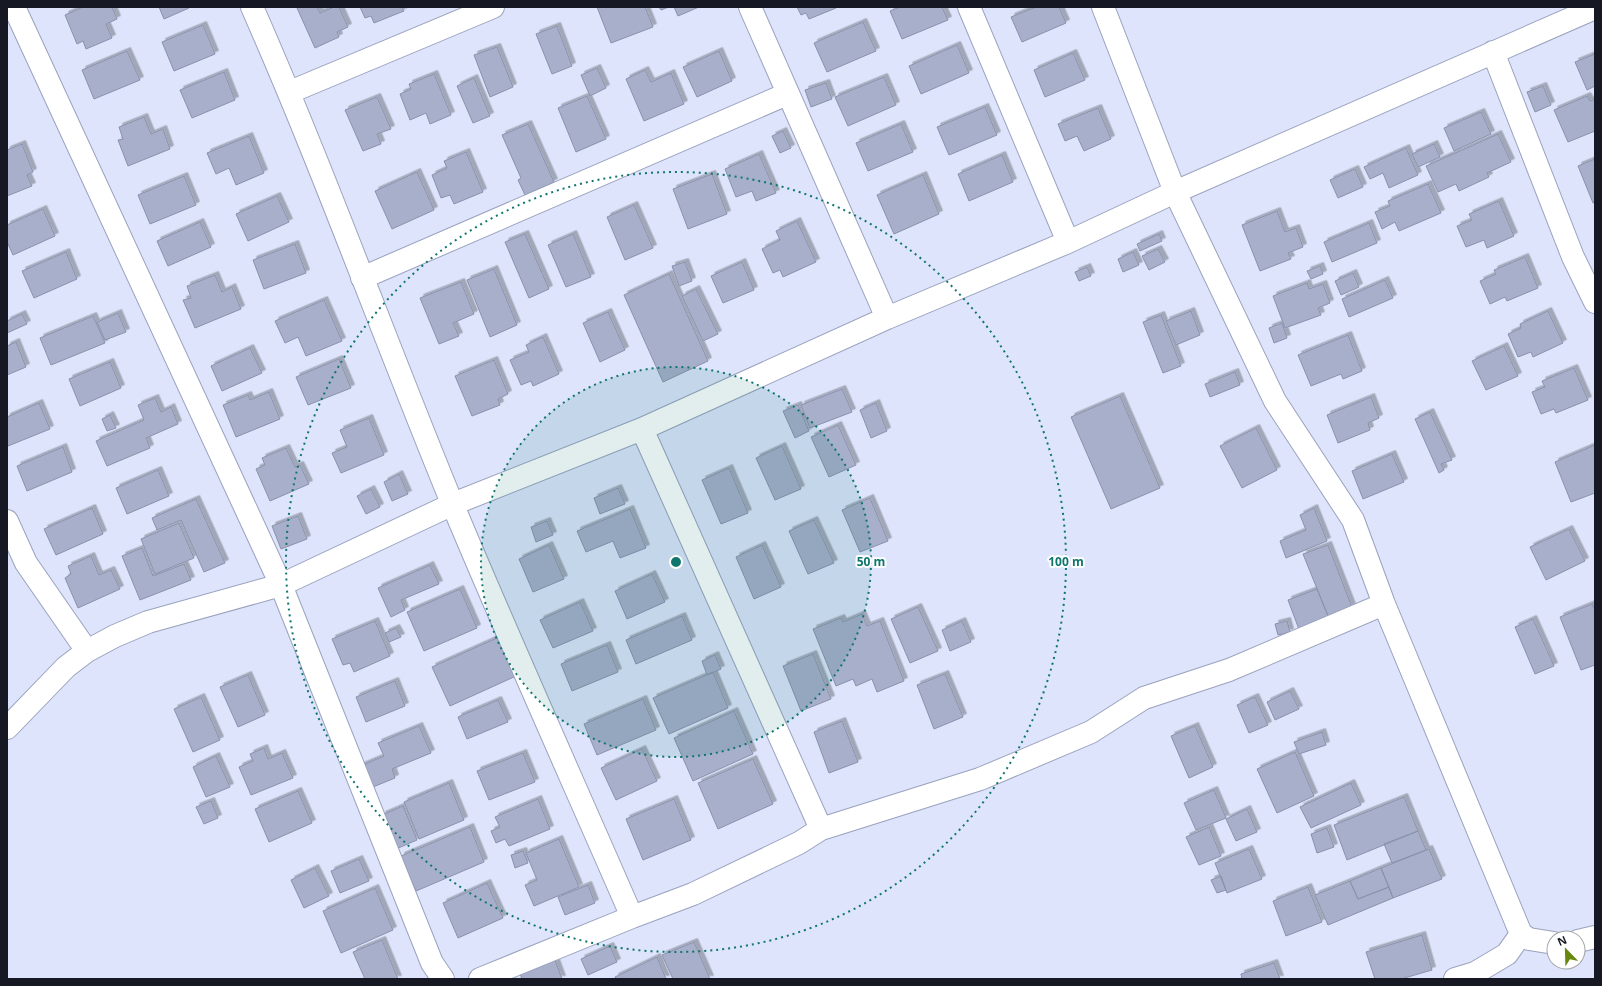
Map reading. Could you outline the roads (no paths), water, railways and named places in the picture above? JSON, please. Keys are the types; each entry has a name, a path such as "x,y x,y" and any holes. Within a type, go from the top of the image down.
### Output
{"street":[{"path":"7,17 13,7"},
{"path":"13,7 281,585 432,963 443,979"},
{"path":"252,7 290,92 362,278 453,504 632,917"},
{"path":"290,92 493,7"},
{"path":"750,7 787,94 887,318"},
{"path":"969,7 1068,242"},
{"path":"1104,7 1175,192 1275,401 1353,520 1384,604 1521,934 1529,939 1546,942"},
{"path":"7,728 66,667 87,652 115,636 148,622 281,585 453,504 642,429 887,318 1068,242 1175,192 1595,8"},
{"path":"1493,52 1573,257 1595,302"},
{"path":"362,278 787,94"},
{"path":"642,429 821,829"},
{"path":"7,521 26,563 87,652"},
{"path":"480,979 632,917 694,894 799,843 821,829 915,798 980,779 1091,732 1144,698 1229,670 1384,604"},
{"path":"1455,979 1475,973 1507,954 1521,934"}]}
